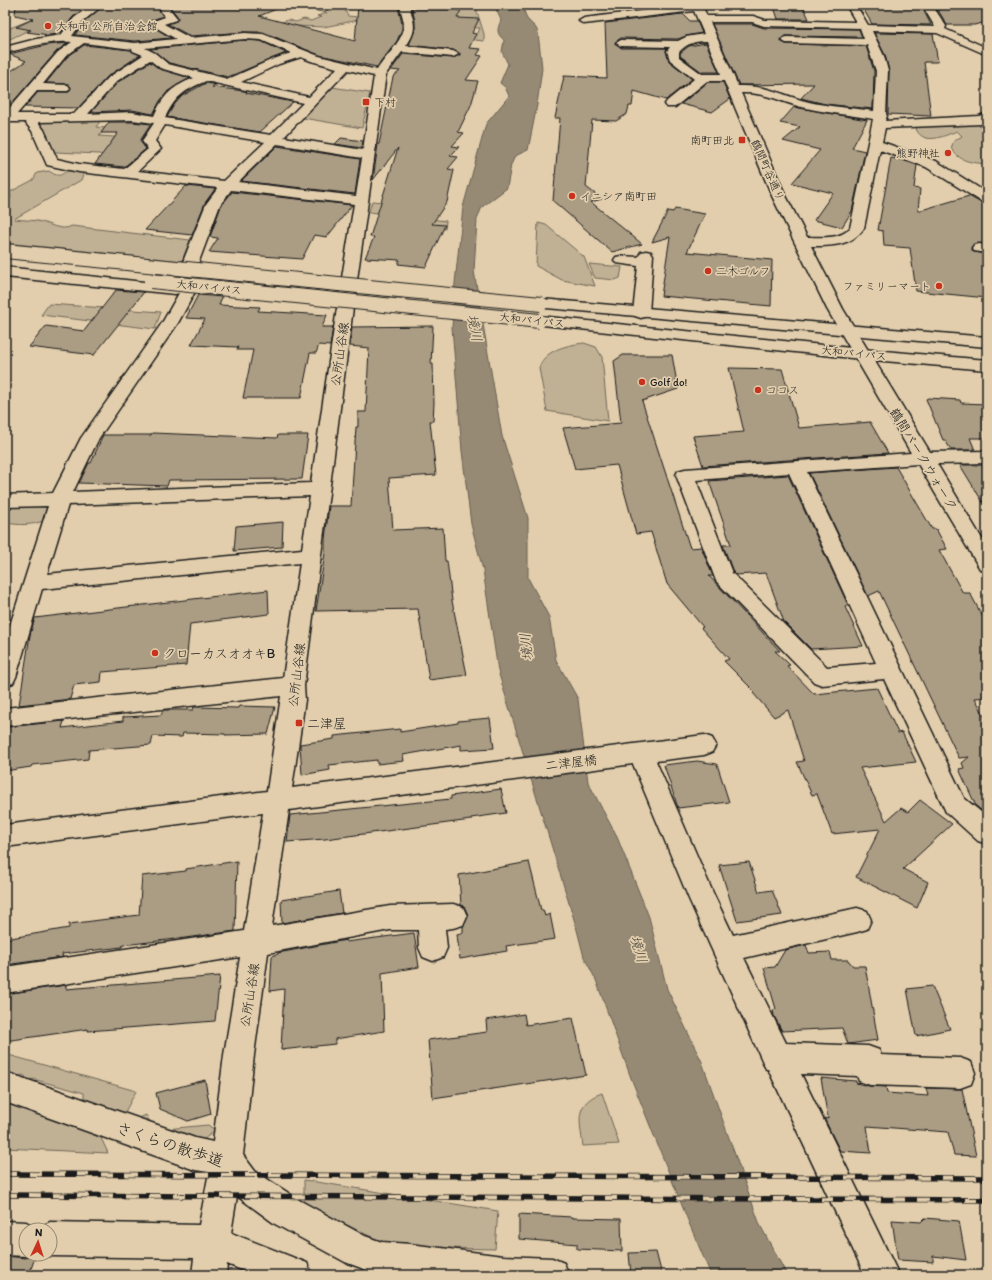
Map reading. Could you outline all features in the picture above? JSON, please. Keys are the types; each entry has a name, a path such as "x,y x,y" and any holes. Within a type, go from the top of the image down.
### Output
{"main road":[{"path":"65,38 78,20 98,5"},
{"path":"5,50 36,42 65,38 135,46 227,36 257,37 282,44 315,59 344,67 380,74 385,64 404,41 409,30 409,22 404,5"},
{"path":"801,242 836,240 847,238 854,234 857,228 880,121 882,71 872,42 864,26 850,5"},
{"path":"927,5 941,26 939,30"},
{"path":"165,10 172,18 155,24 188,41"},
{"path":"584,21 699,10 753,19 764,23 939,30 947,32 966,43 987,52"},
{"name":"鶴間町谷通り","path":"699,10 801,242 847,331"},
{"path":"786,40 802,37 872,42"},
{"path":"710,38 687,39 678,44 673,51 674,58 699,77 770,92 807,105 880,121 982,120 987,117"},
{"path":"6,118 62,54 83,39"},
{"path":"621,43 678,44"},
{"path":"135,46 135,48 151,55 164,66 205,77 311,101"},
{"path":"398,48 453,54"},
{"path":"231,82 275,62 303,53"},
{"path":"77,118 113,80 151,55"},
{"path":"5,677 60,498 90,438 170,323 188,290 190,264 213,204 228,185 274,140 344,67"},
{"name":"公所山谷線","path":"208,1275 227,1160 240,1055 293,700 293,686 345,308 380,74"},
{"path":"128,173 155,149 148,141 160,123 158,120 165,104 180,88 205,77"},
{"path":"671,104 703,78"},
{"path":"33,87 64,88"},
{"path":"6,118 29,119 132,116 368,156"},
{"path":"29,119 38,130 52,162 79,168 362,201"},
{"path":"875,144 931,164 982,195"},
{"path":"5,247 350,279"},
{"name":"大和バイパス","path":"5,251 541,304 987,342"},
{"path":"621,260 645,258 641,312"},
{"name":"大和バイパス","path":"5,266 861,354 987,365"},
{"path":"5,272 188,290 345,308"},
{"name":"鶴間パークウォーク","path":"847,331 987,564"},
{"path":"891,670 822,676 723,576 685,475 923,458 987,457"},
{"path":"795,467 955,805 987,832"},
{"path":"5,501 321,489"},
{"path":"33,583 312,555"},
{"path":"5,717 293,686"},
{"name":"二津屋橋","path":"5,836 704,745"},
{"path":"630,754 702,899 882,1275"},
{"path":"5,980 257,942 390,918 442,917 433,948"},
{"path":"726,949 857,920"},
{"path":"777,1058 868,1062 870,1070 960,1073"},
{"name":"さくらの散歩道","path":"5,1087 195,1154 227,1160 244,1182 287,1212 357,1250 382,1260 410,1261 504,1273 552,1275"},
{"path":"5,1238 18,1239"},
{"path":"58,1239 213,1242 295,1275"}],"shaded area":[{"path":"68,5 95,5 76,20 56,17 10,39 5,38 5,30"},
{"path":"308,5 345,5 344,8 348,16 368,18 324,27 296,26 283,39 254,33 225,35 246,28 269,26 288,20 296,22 304,19 311,21 321,17 317,16 327,13 317,11 317,8"},
{"path":"412,5 475,5 484,34 484,41 475,40 480,28 416,26 412,12"},
{"path":"332,87 370,93 362,128 303,118"},
{"path":"987,116 986,164 975,163 962,159 954,153 951,148 954,141 962,136 957,131 940,137 929,138 924,137 916,129 920,123"},
{"path":"101,120 96,127 105,128 99,136 115,137 112,141 122,156 137,158 123,170 118,168 126,161 99,154 56,152 49,154 28,121"},
{"path":"49,171 56,175 61,175 72,171 84,172 81,180 14,219 37,221 59,228 68,228 72,226 190,240 182,261 5,243 5,197 11,198 10,192 33,180 37,173"},
{"path":"372,201 405,204 398,215 446,221 445,229 392,223 396,215 369,212"},
{"path":"538,223 546,225 584,257 595,286 562,280 536,266"},
{"path":"589,264 622,267 620,278 615,280 595,278"},
{"path":"49,304 161,312 155,329 41,315"},
{"path":"584,343 596,347 602,357 608,421 547,411 539,368 542,362 551,353 557,350 570,345"},
{"path":"50,505 45,520 25,524 5,523 5,507"},
{"path":"5,1054 136,1091 125,1112 112,1114 100,1109 84,1098 84,1093 33,1079 26,1080 25,1076 21,1075 17,1077 5,1073"},
{"path":"602,1093 619,1144 583,1146 580,1121 582,1108 586,1102"},
{"path":"5,1095 102,1132 94,1135 101,1138 108,1153 5,1148"},
{"path":"146,1115 155,1130 208,1125 215,1130 201,1142 171,1138 138,1130 134,1120"},
{"path":"304,1180 498,1211 495,1249 392,1247 304,1204"}],"water":[{"name":"境川","path":"494,5 522,5 527,19 536,28 538,33 542,68 537,105 528,150 515,156 511,165 507,188 482,207 477,219 474,271 502,436 528,518 528,578 549,617 556,660 578,699 588,782 617,837 649,917 667,989 702,1062 760,1225 787,1275 711,1275 631,1078 596,980 584,957 576,926 498,671 483,570 471,524 462,451 452,327 463,207 486,124 509,96 505,87 500,83 508,64 502,52 504,40 498,31 501,20"}],"building":[{"path":"16,5 89,5 73,17 60,34 49,35 27,32 31,30 16,27 33,19 15,15"},
{"path":"104,5 283,5 284,6 259,16 355,41 358,6 396,6 398,7 402,29 397,41 377,67 319,55 263,32 190,36 168,24 176,21 178,17 170,7 165,6 159,10 163,16 150,21 149,24 171,38 135,41 75,35 83,23"},
{"path":"861,5 921,5 931,25 872,24"},
{"path":"935,5 987,5 987,22 974,25 947,25"},
{"path":"774,7 804,8 809,19 778,19"},
{"path":"412,8 461,10 457,18 479,19 472,33 476,34 469,48 481,49 477,55 482,56 466,80 478,81 471,105 458,132 464,133 452,146 459,147 450,156 458,157 448,169 454,170 447,202 432,224 445,225 426,267 398,264 400,260 365,258 374,237 370,237 398,148 373,180 378,144 393,77 400,71 391,70 403,54 453,58 460,55 453,50 409,45 415,30 415,21"},
{"path":"683,14 690,21 697,21 702,33 678,39 621,38 615,42 621,48 667,48 666,51 669,61 692,79 666,100 634,91 632,106 629,106 627,114 616,121 592,120 586,187 602,199 591,202 642,244 612,252 553,201 560,118 555,118 564,76 607,78 605,23"},
{"path":"712,24 752,24 764,28 859,29 862,37 786,36 780,41 786,44 866,46 874,71 873,109 825,104 801,98 814,84 739,85"},
{"path":"874,33 933,34 938,62 924,62 931,116 888,114 889,71 885,55"},
{"path":"245,40 261,41 286,53 228,77 169,63 150,49"},
{"path":"68,43 57,51 12,103 5,103 5,75 26,61 9,54 47,45"},
{"path":"706,43 719,72 702,72 680,56 680,53 689,46"},
{"path":"84,45 131,50 140,55 108,76 78,108 25,107 38,92 69,92 71,87 68,84 46,83 67,57"},
{"path":"150,62 160,69 190,78 168,91 160,101 153,114 132,110 91,112 118,82"},
{"path":"708,82 723,82 730,99 712,112 681,104"},
{"path":"206,83 216,85 212,87 244,91 247,92 246,93 293,102 260,132 167,117 174,105 182,96"},
{"path":"794,107 867,120 852,148 865,151 852,211 842,227 814,220 833,193 792,183 820,150 783,141 800,127 780,123"},
{"path":"109,122 151,124 140,141 146,149 124,167 95,164 118,133 101,133"},
{"path":"341,138 363,141 362,148 335,144"},
{"path":"277,146 360,159 355,194 241,181"},
{"path":"891,158 917,165 914,188 920,189 918,211 969,196 981,203 987,204 987,243 974,244 971,247 974,252 987,254 987,298 916,291 910,248 884,246 883,231 878,230"},
{"path":"186,186 215,189 205,203 192,235 145,230"},
{"path":"232,192 352,205 327,237 314,235 302,259 209,252 218,238 210,237 221,206"},
{"path":"675,209 705,214 687,252 772,260 771,306 661,296 670,237 652,242 668,211 673,212"},
{"path":"116,290 144,292 94,355 29,347 46,326 84,331"},
{"path":"198,295 222,297 219,305 260,307 258,311 327,315 322,327 333,327 330,346 319,345 316,353 310,353 301,398 243,398 253,350 237,350 238,347 191,345 205,319 186,318"},
{"path":"433,326 431,364 433,364 434,403 433,421 430,421 436,475 389,478 393,530 443,528 445,561 447,561 452,601 467,675 429,680 418,609 316,611 325,553 329,506 351,506 358,412 366,412 369,348 350,346 352,327"},
{"path":"623,355 672,355 678,389 642,401 690,548 701,547 713,576 709,576 780,651 775,651 790,665 787,666 814,694 877,688 898,733 902,732 916,762 860,768 886,821 901,808 908,812 920,800 952,824 903,869 928,882 917,908 856,877 880,829 832,834 817,794 812,795 797,762 804,761 788,710 774,717 753,693 755,692 724,661 729,659 701,628 703,627 667,584 651,532 636,534 617,465 575,469 563,428 621,423 614,361"},
{"path":"729,368 782,369 799,428 870,422 888,453 703,466 693,436 744,432"},
{"path":"926,399 960,400 961,403 987,404 987,438 970,438 975,450 951,450 945,440 943,440"},
{"path":"152,433 277,438 278,435 308,435 302,479 169,480 167,486 79,483 89,463 91,463 103,435 151,435"},
{"path":"960,465 982,465 987,477 987,509"},
{"path":"896,467 932,529 936,529 947,549 939,550 963,593 970,593 987,625 987,697 975,698 987,721 987,815 976,806 959,769 964,768 962,763 969,757 959,758 879,591 868,596 809,473"},
{"path":"788,475 848,605 845,607 863,646 811,649 784,622 766,573 736,575 733,572 723,545 731,545 709,481"},
{"path":"283,522 282,547 234,551 236,526"},
{"path":"268,590 269,614 190,624 186,665 102,672 101,682 74,685 70,699 19,705 30,635 35,618"},
{"path":"239,706 275,707 268,734 225,735 183,733 182,737 153,736 151,745 89,750 88,759 32,765 31,767 5,771 5,730 7,727 64,721 62,728 123,721 123,717 161,715 163,710 193,710 194,707 238,708"},
{"path":"490,718 494,748 461,750 461,745 403,755 404,761 377,764 377,760 329,765 330,770 302,775 300,744 334,739 334,736 400,729 400,732 458,723 458,721"},
{"path":"697,761 717,764 729,802 678,808 664,765"},
{"path":"501,789 506,813 471,818 471,820 325,839 287,842 290,815 451,799 451,796"},
{"path":"237,861 235,931 62,954 63,957 5,965 5,939 69,928 69,924 139,915 142,876 186,871 186,869"},
{"path":"529,862 541,910 543,910 545,916 550,914 555,939 506,946 507,951 460,959 457,935 463,933 463,927 468,915 464,906 461,905 459,875"},
{"path":"749,862 759,892 772,890 782,915 737,921 719,865"},
{"path":"339,891 342,913 282,923 281,900"},
{"path":"414,933 419,967 382,973 384,1031 335,1039 335,1044 281,1050 284,989 270,991 272,956 278,953 346,940 346,942"},
{"path":"806,945 809,953 830,952 832,960 848,960 853,966 865,966 878,1040 848,1044 842,1028 782,1031 774,1016 773,1010 776,1009 764,968 775,967 785,950"},
{"path":"220,976 215,1021 88,1031 88,1029 5,1041 5,994 66,985 66,989"},
{"path":"932,986 950,1029 916,1036 907,989"},
{"path":"524,1014 526,1025 573,1018 586,1075 433,1098 428,1040 487,1032 486,1020"},
{"path":"821,1078 856,1081 856,1083 869,1086 886,1087 887,1093 928,1096 926,1088 962,1089 976,1156 954,1155 948,1132 867,1126 871,1153 840,1151 824,1118 828,1119"},
{"path":"205,1080 211,1114 188,1121 160,1109 156,1093"},
{"path":"519,1214 572,1218 621,1219 622,1251 577,1249 577,1244 519,1239"},
{"path":"925,1218 959,1221 966,1260 933,1256 933,1262 898,1260 892,1220 921,1222"},
{"path":"656,1252 662,1275 631,1275 629,1253"},
{"path":"5,1256 18,1257 18,1262 33,1262 29,1275 5,1275"}],"railway":[{"path":"5,1174 987,1178"},
{"path":"5,1195 987,1200"}],"place":[{"name":"大和市 公所自治会館","path":"48,26"},
{"name":"下村","path":"366,102"},
{"name":"南町田北","path":"742,140"},
{"name":"熊野神社","path":"948,153"},
{"name":"イニシア南町田","path":"572,196"},
{"name":"二木ゴルフ","path":"708,271"},
{"name":"ファミリーマート","path":"939,286"},
{"name":"Golf do!","path":"642,382"},
{"name":"ココス","path":"758,390"},
{"name":"クローカスオオキB","path":"155,653"},
{"name":"二津屋","path":"299,723"}]}
